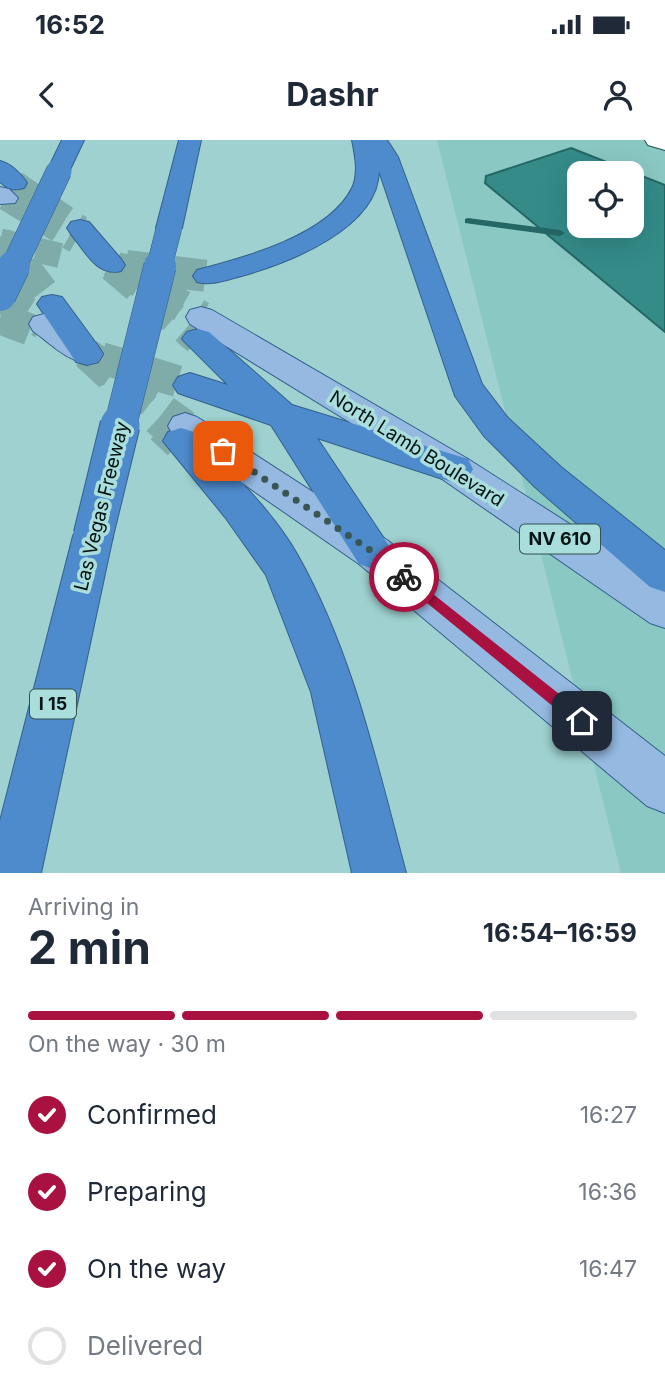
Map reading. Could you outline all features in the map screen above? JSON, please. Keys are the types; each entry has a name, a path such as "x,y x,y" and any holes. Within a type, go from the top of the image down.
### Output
{"highway":[{"path":"0,295 73,140"},
{"name":"Las Vegas Freeway","path":"14,873 190,140"},
{"path":"206,276 251,265 297,248 335,224 365,188 366,156 363,140"},
{"path":"376,140 386,157 467,388 496,427 531,461 665,574"},
{"path":"75,242 111,265"},
{"path":"46,321 87,354"},
{"path":"200,328 283,416 373,552"},
{"path":"190,385 455,469"},
{"path":"183,433 239,506 287,576 334,692 379,873"}],"main road":[{"name":"North Lamb Boulevard","path":"200,328 455,469 665,609"},
{"path":"183,433 373,552 665,789"}],"lane":[{"path":"656,140 665,143"}],"shaded area":[{"path":"437,140 665,140 665,873 621,873"}],"water":[{"path":"571,148 604,161 567,161 567,238 644,238 644,177 665,185 665,332 485,183 486,176"}],"waterway":[{"path":"468,221 560,233"}],"tunnel":[{"path":"15,183 80,228"},
{"path":"6,198 76,241"},
{"path":"0,237 4,242"},
{"path":"4,242 70,258"},
{"path":"4,242 24,268"},
{"path":"111,265 116,268"},
{"path":"111,265 115,268"},
{"path":"23,266 52,304"},
{"path":"113,266 201,317"},
{"path":"113,266 198,339"},
{"path":"123,266 141,268"},
{"path":"126,266 207,276"},
{"path":"0,295 44,324"},
{"path":"0,318 41,334"},
{"path":"87,354 185,426"},
{"path":"87,354 166,427"},
{"path":"101,358 190,385"},
{"path":"164,425 181,441"}],"way so far":[{"path":"223,451 373,552 404,577"}],"route":[{"path":"404,577 582,721"}]}
